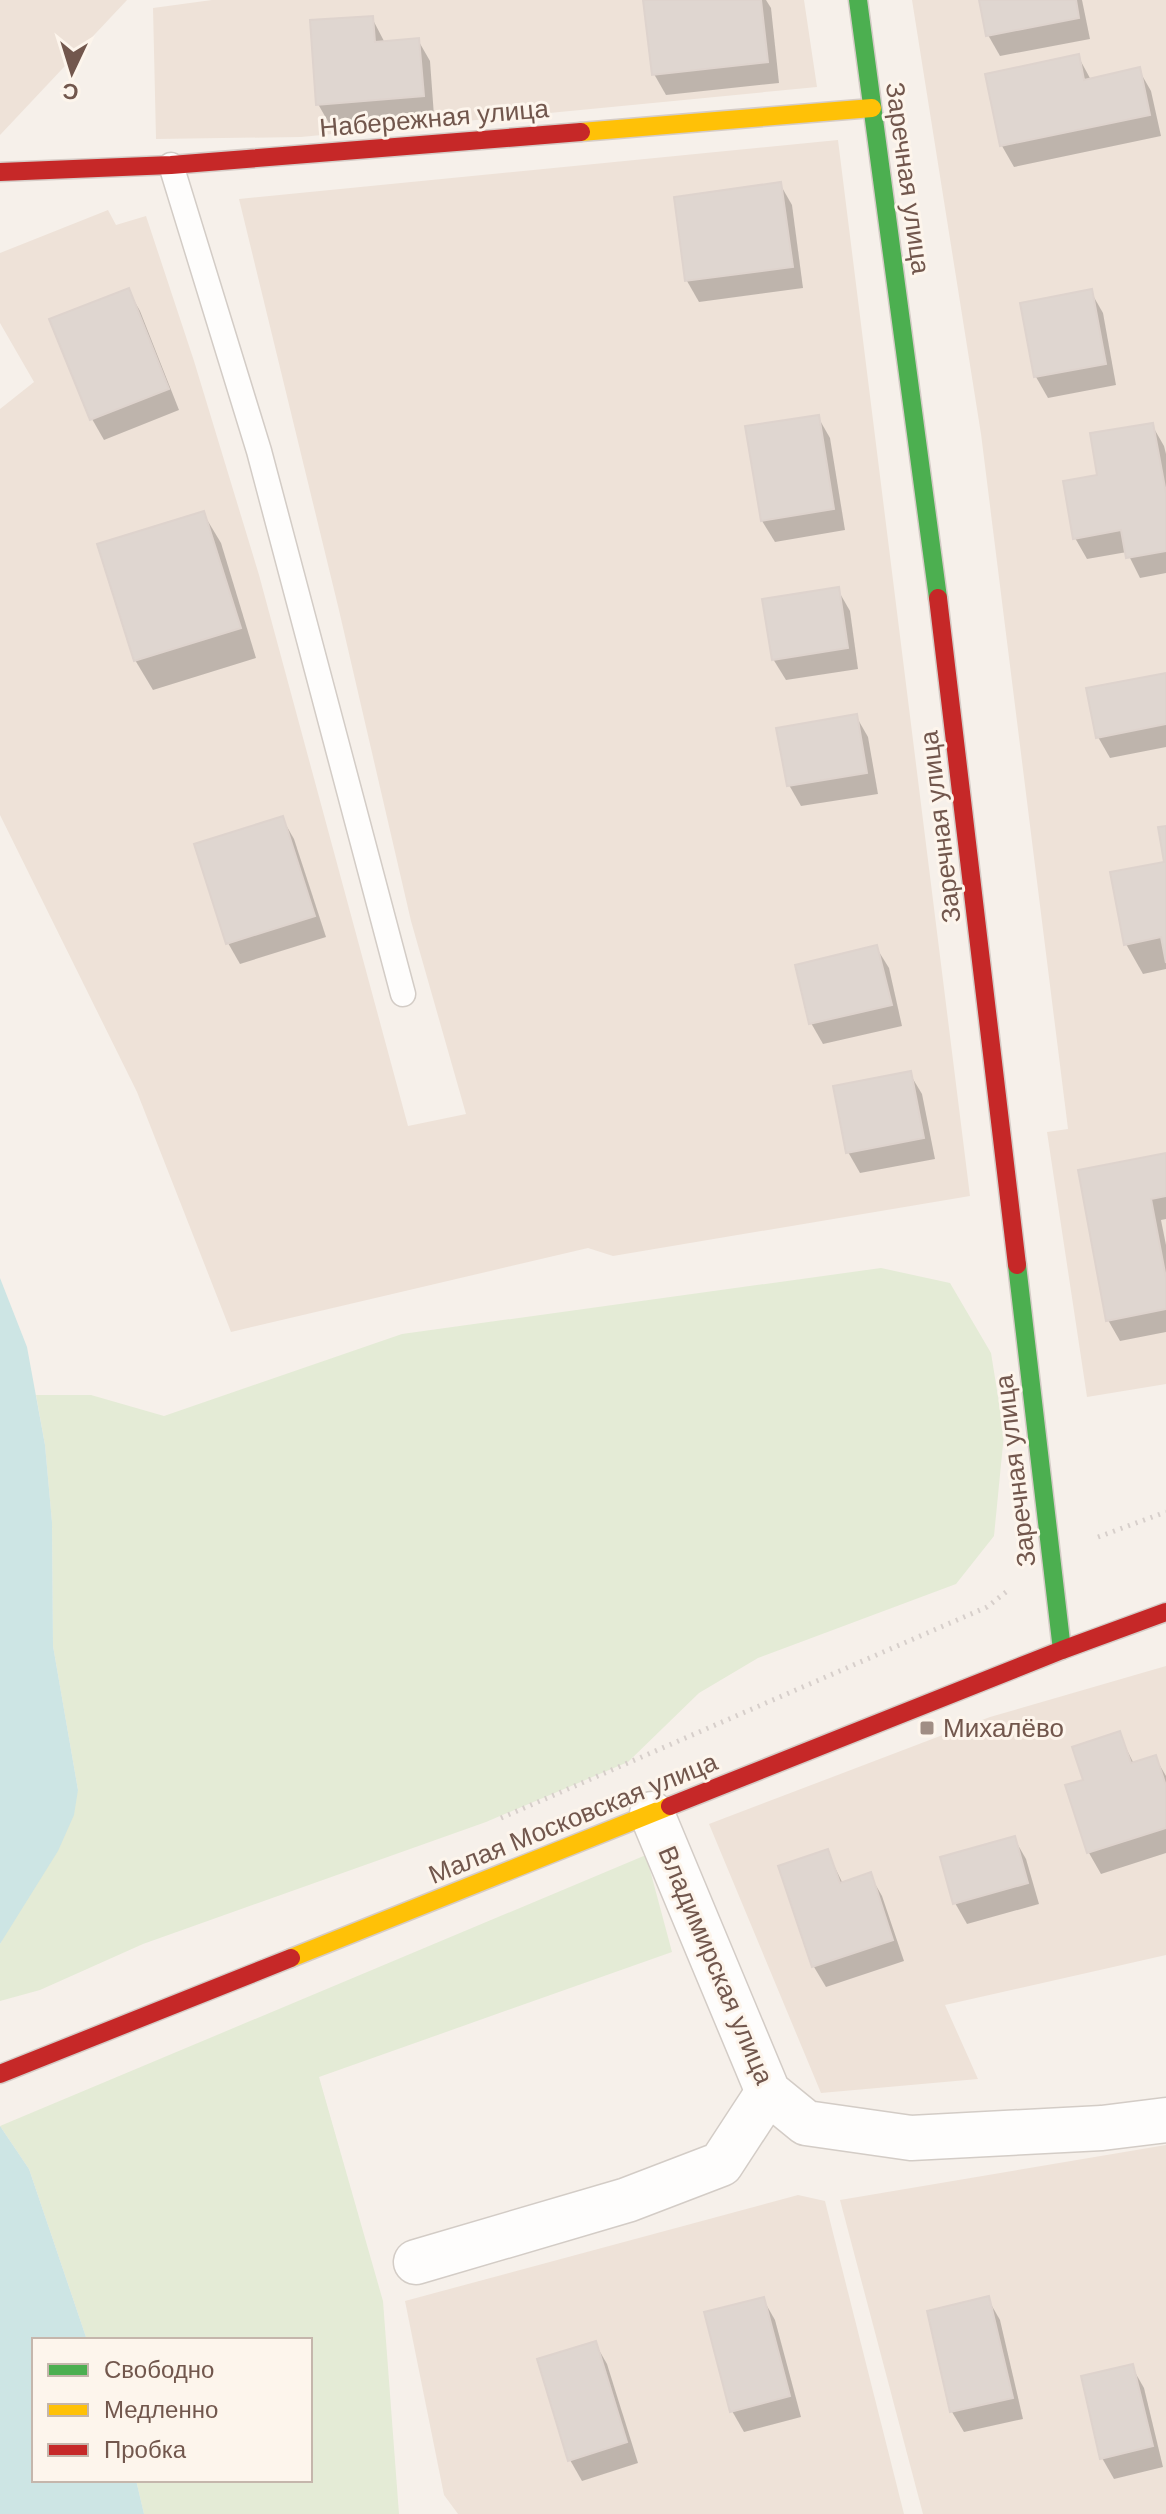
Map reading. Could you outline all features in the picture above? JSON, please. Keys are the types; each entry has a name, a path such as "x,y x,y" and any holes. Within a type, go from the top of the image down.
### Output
{"street":[{"name":"Заречная улица","path":"858,0 951,696 1062,1650"},
{"name":"Набережная улица","path":"0,172 171,165 872,108"},
{"name":"Малая Московская улица","path":"0,2074 1062,1650 1166,1612"},
{"name":"Владимирская улица","path":"652,1814 768,2092 806,2123 911,2138 1102,2128 1166,2120"},
{"path":"416,2262 627,2200 721,2164 768,2092"}],"lane":[{"path":"171,165 259,451 403,994"}],"path":[{"path":"491,1822 987,1607 1051,1554 1166,1512"}],"shaded area":[{"path":"0,0 127,0 0,135"},
{"path":"212,0 804,0 817,87 301,137 156,139 153,8"},
{"path":"912,0 1166,0 1166,1384 1087,1397 1047,1132 1068,1129 981,434"},
{"path":"838,140 970,1196 613,1256 588,1248 231,1332 137,1092 0,815 0,409 34,382 0,323 0,253 108,210 116,225 146,216 259,575 408,1126 466,1114 411,921 239,199"},
{"path":"1166,1666 1166,1955 945,2005 978,2079 821,2093 709,1824 990,1717"},
{"path":"1166,2145 1166,2514 923,2514 840,2200"},
{"path":"798,2195 825,2201 904,2514 458,2514 444,2495 405,2301"}],"green space":[{"path":"881,1268 950,1283 991,1353 1004,1434 994,1536 956,1584 758,1658 699,1693 628,1762 486,1822 143,1944 40,1990 0,2001 0,1944 78,1790 53,1646 52,1522 45,1445 36,1395 91,1395 164,1416 402,1334"},
{"path":"646,1855 672,1952 319,2077 383,2301 399,2514 144,2514 136,2482 312,2482 312,2338 86,2338 29,2169 0,2126"}],"water":[{"path":"0,1278 27,1347 45,1445 52,1522 53,1646 78,1790 74,1815 58,1851 0,1944"},
{"path":"0,2126 29,2169 86,2338 32,2338 32,2482 136,2482 144,2514 0,2514"}],"building":[{"path":"643,0 761,0 768,62 652,75"},
{"path":"979,0 1076,0 1079,18 986,36"},
{"path":"373,16 375,42 419,38 424,96 316,105 310,20"},
{"path":"1079,54 1084,80 1140,67 1150,115 1000,146 985,74"},
{"path":"781,182 793,267 685,281 674,197"},
{"path":"129,288 169,389 90,420 49,319"},
{"path":"1092,289 1106,364 1034,377 1020,303"},
{"path":"819,415 834,509 761,521 745,426"},
{"path":"1153,423 1166,493 1166,551 1126,558 1121,530 1073,539 1063,481 1097,475 1090,433"},
{"path":"204,511 241,628 134,661 97,544"},
{"path":"839,587 848,648 772,660 762,599"},
{"path":"1166,673 1166,724 1096,738 1086,688"},
{"path":"857,714 867,773 787,786 776,728"},
{"path":"283,816 315,916 226,944 194,844"},
{"path":"1166,826 1166,963 1161,937 1124,945 1110,872 1164,862 1158,827"},
{"path":"877,945 892,1005 809,1024 795,965"},
{"path":"911,1071 924,1138 846,1153 833,1086"},
{"path":"1166,1153 1166,1196 1151,1199 1166,1278 1166,1309 1106,1321 1078,1170"},
{"path":"1120,1731 1131,1763 1156,1755 1166,1786 1166,1828 1087,1853 1065,1785 1083,1780 1072,1747"},
{"path":"1015,1836 1028,1883 953,1904 940,1857"},
{"path":"828,1849 840,1883 871,1872 893,1940 812,1967 778,1866"},
{"path":"989,2296 1013,2398 950,2412 927,2311"},
{"path":"764,2297 790,2396 730,2412 704,2312"},
{"path":"596,2341 627,2442 568,2461 537,2359"},
{"path":"1133,2364 1153,2446 1100,2459 1081,2376"}],"traffic: fast":[{"path":"858,0 938,598"},
{"path":"1017,1265 1062,1650"}],"traffic: slow":[{"path":"581,132 872,108"},
{"path":"291,1958 670,1806"}],"traffic: jam":[{"path":"0,172 171,165 581,132"},
{"path":"938,598 1017,1265"},
{"path":"670,1806 1062,1650 1166,1612"},
{"path":"0,2074 291,1958"}],"place":[{"name":"Михалёво","path":"927,1728"}]}
